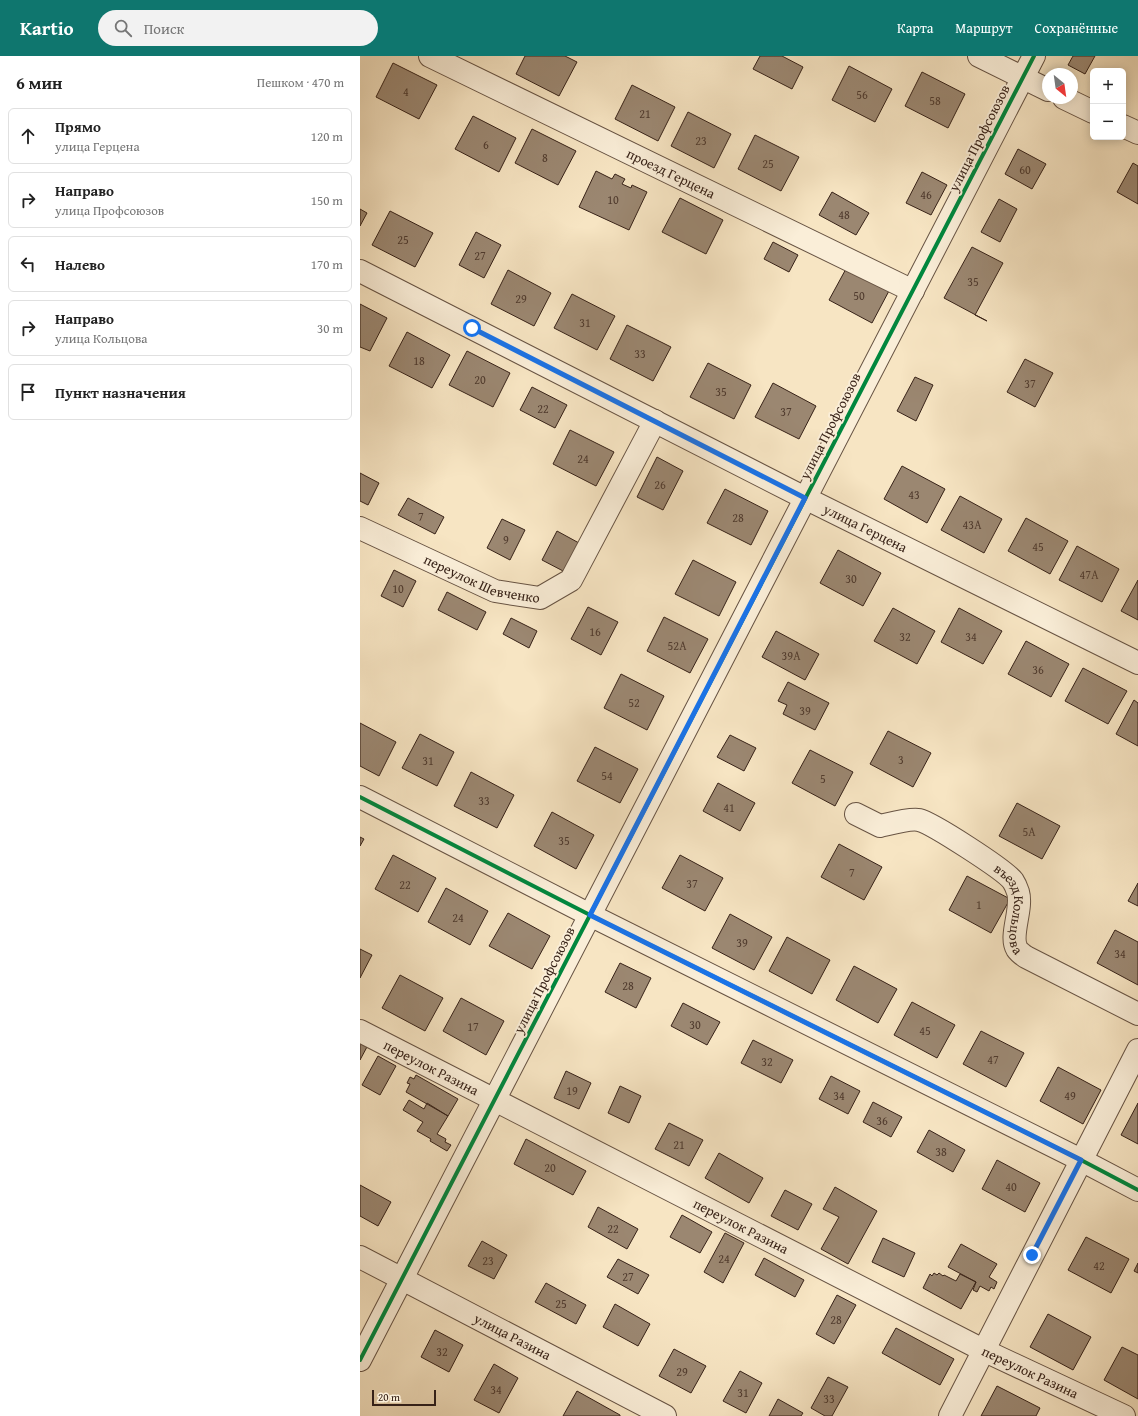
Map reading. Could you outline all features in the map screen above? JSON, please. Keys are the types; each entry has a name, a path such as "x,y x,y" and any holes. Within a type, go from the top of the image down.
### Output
{"street":[{"name":"проезд Герцена","path":"430,56 912,290"},
{"path":"978,56 1042,87"},
{"name":"улица Профсоюзов","path":"360,1360 1034,56"},
{"path":"1076,104 1090,111"},
{"path":"1126,127 1138,133"},
{"name":"улица Герцена","path":"360,270 805,498 1138,663"},
{"name":"переулок Шевченко","path":"360,528 495,591 540,598 571,580 655,421"},
{"path":"360,796 590,915 1081,1160 1138,1190"},
{"name":"въезд Кольцова","path":"856,814 880,826 897,822 918,820 940,830 1002,872 1013,881 1018,893 1019,914 1014,936 1017,948 1026,957 1138,1014"},
{"name":"переулок Разина","path":"360,1031 983,1350 1124,1416"},
{"path":"950,1416 1138,1050"},
{"name":"улица Разина","path":"360,1257 665,1416"}],"building":[{"path":"525,56 565,56 577,62 559,96 516,74"},
{"path":"760,56 782,56 803,67 792,89 753,69"},
{"path":"1073,56 1095,56 1085,74 1078,70 1078,68 1074,68 1068,65"},
{"path":"393,63 437,85 419,119 376,97"},
{"path":"849,66 892,89 875,122 832,100"},
{"path":"922,72 965,94 948,128 905,106"},
{"path":"632,85 675,107 658,141 615,119"},
{"path":"688,112 731,134 714,168 671,146"},
{"path":"473,116 516,138 499,172 455,149"},
{"path":"532,129 576,151 558,185 515,163"},
{"path":"755,135 799,157 781,191 738,169"},
{"path":"1018,149 1046,164 1032,189 1005,174"},
{"path":"1133,163 1138,166 1138,204 1117,192"},
{"path":"596,171 612,179 615,174 625,179 622,184 631,188 632,185 647,192 629,230 579,207"},
{"path":"922,172 947,185 931,215 906,203"},
{"path":"832,192 869,213 856,235 819,215"},
{"path":"680,198 723,220 706,254 662,232"},
{"path":"999,199 1017,209 1000,242 981,232"},
{"path":"360,209 367,213 360,226"},
{"path":"390,211 433,233 415,267 372,245"},
{"path":"476,232 501,245 484,278 459,265"},
{"path":"773,242 798,255 789,272 764,259"},
{"path":"972,247 1003,263 975,315 944,298"},
{"path":"847,267 890,289 872,323 829,300"},
{"path":"508,270 551,293 534,326 491,304"},
{"path":"572,294 615,316 597,350 554,328"},
{"path":"360,304 387,318 370,351 360,347"},
{"path":"627,325 671,347 653,381 610,359"},
{"path":"407,332 450,355 432,388 389,366"},
{"path":"467,351 510,373 493,407 449,385"},
{"path":"1025,359 1053,373 1035,407 1007,392"},
{"path":"708,363 751,385 734,419 690,397"},
{"path":"915,377 933,385 916,421 897,411"},
{"path":"773,383 816,406 799,439 755,417"},
{"path":"532,387 567,405 555,428 520,410"},
{"path":"570,430 614,452 596,486 553,464"},
{"path":"657,457 683,471 663,510 637,497"},
{"path":"902,466 945,489 927,523 884,499"},
{"path":"360,473 379,483 368,505 360,501"},
{"path":"725,489 768,511 751,545 707,523"},
{"path":"960,496 1002,519 984,553 941,530"},
{"path":"408,498 444,517 435,534 398,515"},
{"path":"1026,518 1068,541 1050,574 1008,551"},
{"path":"502,519 525,530 510,560 487,548"},
{"path":"557,531 579,543 565,572 542,560"},
{"path":"1077,546 1119,569 1102,602 1059,580"},
{"path":"838,550 881,573 863,606 820,583"},
{"path":"693,560 736,582 719,616 675,594"},
{"path":"394,570 416,581 403,607 381,596"},
{"path":"1138,580 1138,620 1121,611"},
{"path":"447,592 486,612 477,630 438,610"},
{"path":"588,607 618,622 601,655 571,639"},
{"path":"893,608 935,631 917,664 874,641"},
{"path":"959,608 1002,631 983,664 941,642"},
{"path":"664,617 708,639 690,673 647,651"},
{"path":"511,618 537,631 529,648 503,634"},
{"path":"776,631 819,654 805,680 762,657"},
{"path":"1026,641 1069,664 1051,697 1008,674"},
{"path":"1083,668 1127,691 1108,724 1065,701"},
{"path":"621,674 664,696 647,730 604,708"},
{"path":"788,682 829,703 815,730 783,714 787,705 778,701"},
{"path":"1134,700 1138,703 1138,746 1116,734"},
{"path":"360,723 396,742 379,776 360,766"},
{"path":"888,731 931,753 913,787 870,764"},
{"path":"420,734 454,752 437,786 402,768"},
{"path":"730,735 756,748 744,771 717,757"},
{"path":"595,747 638,769 620,803 577,781"},
{"path":"810,750 853,772 835,806 792,783"},
{"path":"471,772 514,795 497,828 454,806"},
{"path":"718,783 755,803 740,831 703,811"},
{"path":"1017,803 1060,826 1042,859 999,836"},
{"path":"552,812 594,835 576,869 534,846"},
{"path":"360,837 364,839 360,846"},
{"path":"839,844 882,867 864,900 821,877"},
{"path":"393,855 436,878 418,912 375,889"},
{"path":"680,855 723,878 705,911 662,888"},
{"path":"967,876 1010,899 991,933 949,910"},
{"path":"1138,883 1138,906 1128,901"},
{"path":"446,888 488,911 470,945 428,922"},
{"path":"508,913 550,936 532,969 489,946"},
{"path":"730,914 772,937 754,970 712,948"},
{"path":"1115,930 1138,942 1138,985 1097,963"},
{"path":"787,937 830,960 812,994 769,971"},
{"path":"360,949 372,955 360,978"},
{"path":"620,963 651,978 636,1008 605,992"},
{"path":"854,966 897,989 878,1023 836,1000"},
{"path":"400,975 443,998 425,1031 382,1008"},
{"path":"461,998 504,1021 486,1055 443,1031"},
{"path":"912,1002 955,1025 937,1058 894,1035"},
{"path":"683,1003 720,1022 707,1045 671,1026"},
{"path":"981,1031 1024,1053 1006,1087 963,1064"},
{"path":"753,1040 793,1060 781,1083 741,1063"},
{"path":"360,1041 368,1045 360,1060"},
{"path":"378,1056 396,1066 380,1095 362,1085"},
{"path":"1058,1067 1101,1090 1083,1124 1040,1101"},
{"path":"566,1071 591,1083 579,1109 554,1098"},
{"path":"416,1075 458,1099 448,1116 406,1092 410,1084 407,1083 410,1077 414,1079"},
{"path":"831,1076 860,1091 848,1114 819,1099"},
{"path":"620,1086 641,1096 629,1123 608,1113"},
{"path":"409,1100 424,1109 427,1103 448,1116 437,1134 446,1139 445,1142 451,1145 447,1151 417,1131 423,1122 403,1110"},
{"path":"873,1102 902,1117 891,1137 863,1122"},
{"path":"1138,1103 1138,1144 1121,1135"},
{"path":"669,1123 703,1140 689,1166 655,1149"},
{"path":"929,1130 965,1150 953,1172 917,1152"},
{"path":"526,1139 586,1171 573,1195 514,1164"},
{"path":"719,1153 763,1178 749,1203 705,1178"},
{"path":"997,1160 1040,1183 1025,1212 982,1189"},
{"path":"360,1185 391,1202 378,1226 360,1216"},
{"path":"835,1187 877,1211 848,1264 821,1249 839,1217 823,1209"},
{"path":"785,1190 812,1204 798,1230 771,1216"},
{"path":"598,1207 638,1229 627,1249 588,1227"},
{"path":"682,1215 712,1232 700,1253 670,1237"},
{"path":"725,1233 744,1243 723,1283 704,1272"},
{"path":"1086,1237 1129,1259 1111,1293 1068,1270"},
{"path":"883,1238 915,1253 904,1277 872,1262"},
{"path":"482,1241 507,1255 494,1279 468,1266"},
{"path":"961,1244 997,1264 989,1277 997,1282 994,1289 991,1287 989,1291 980,1286 977,1292 973,1290 976,1282 948,1267"},
{"path":"764,1258 804,1280 795,1297 755,1275"},
{"path":"618,1259 649,1275 638,1294 607,1277"},
{"path":"1138,1263 1138,1273 1134,1271"},
{"path":"934,1273 937,1275 939,1273 956,1281 960,1274 976,1282 961,1309 923,1288 930,1274 932,1276"},
{"path":"546,1283 586,1305 576,1324 535,1302"},
{"path":"837,1295 856,1305 834,1344 816,1334"},
{"path":"615,1304 650,1324 638,1346 603,1327"},
{"path":"1048,1314 1091,1337 1073,1370 1030,1347"},
{"path":"896,1328 954,1359 940,1385 882,1353"},
{"path":"435,1330 463,1345 449,1372 421,1357"},
{"path":"1122,1347 1138,1355 1138,1399 1104,1380"},
{"path":"674,1349 706,1366 691,1393 659,1376"},
{"path":"494,1364 518,1378 499,1413 474,1400"},
{"path":"740,1371 762,1383 746,1413 723,1401"},
{"path":"828,1377 848,1387 832,1416 825,1416 811,1408"},
{"path":"997,1386 1040,1408 1036,1416 981,1416"},
{"path":"577,1391 620,1415 620,1416 563,1416"},
{"path":"778,1399 803,1413 801,1416 769,1416"}],"cycle path":[{"path":"360,1360 1034,56"},
{"path":"360,797 590,915 1081,1160 1138,1190"}],"route":[{"path":"472,328 805,498 590,915 1081,1160 1032,1255"}]}
